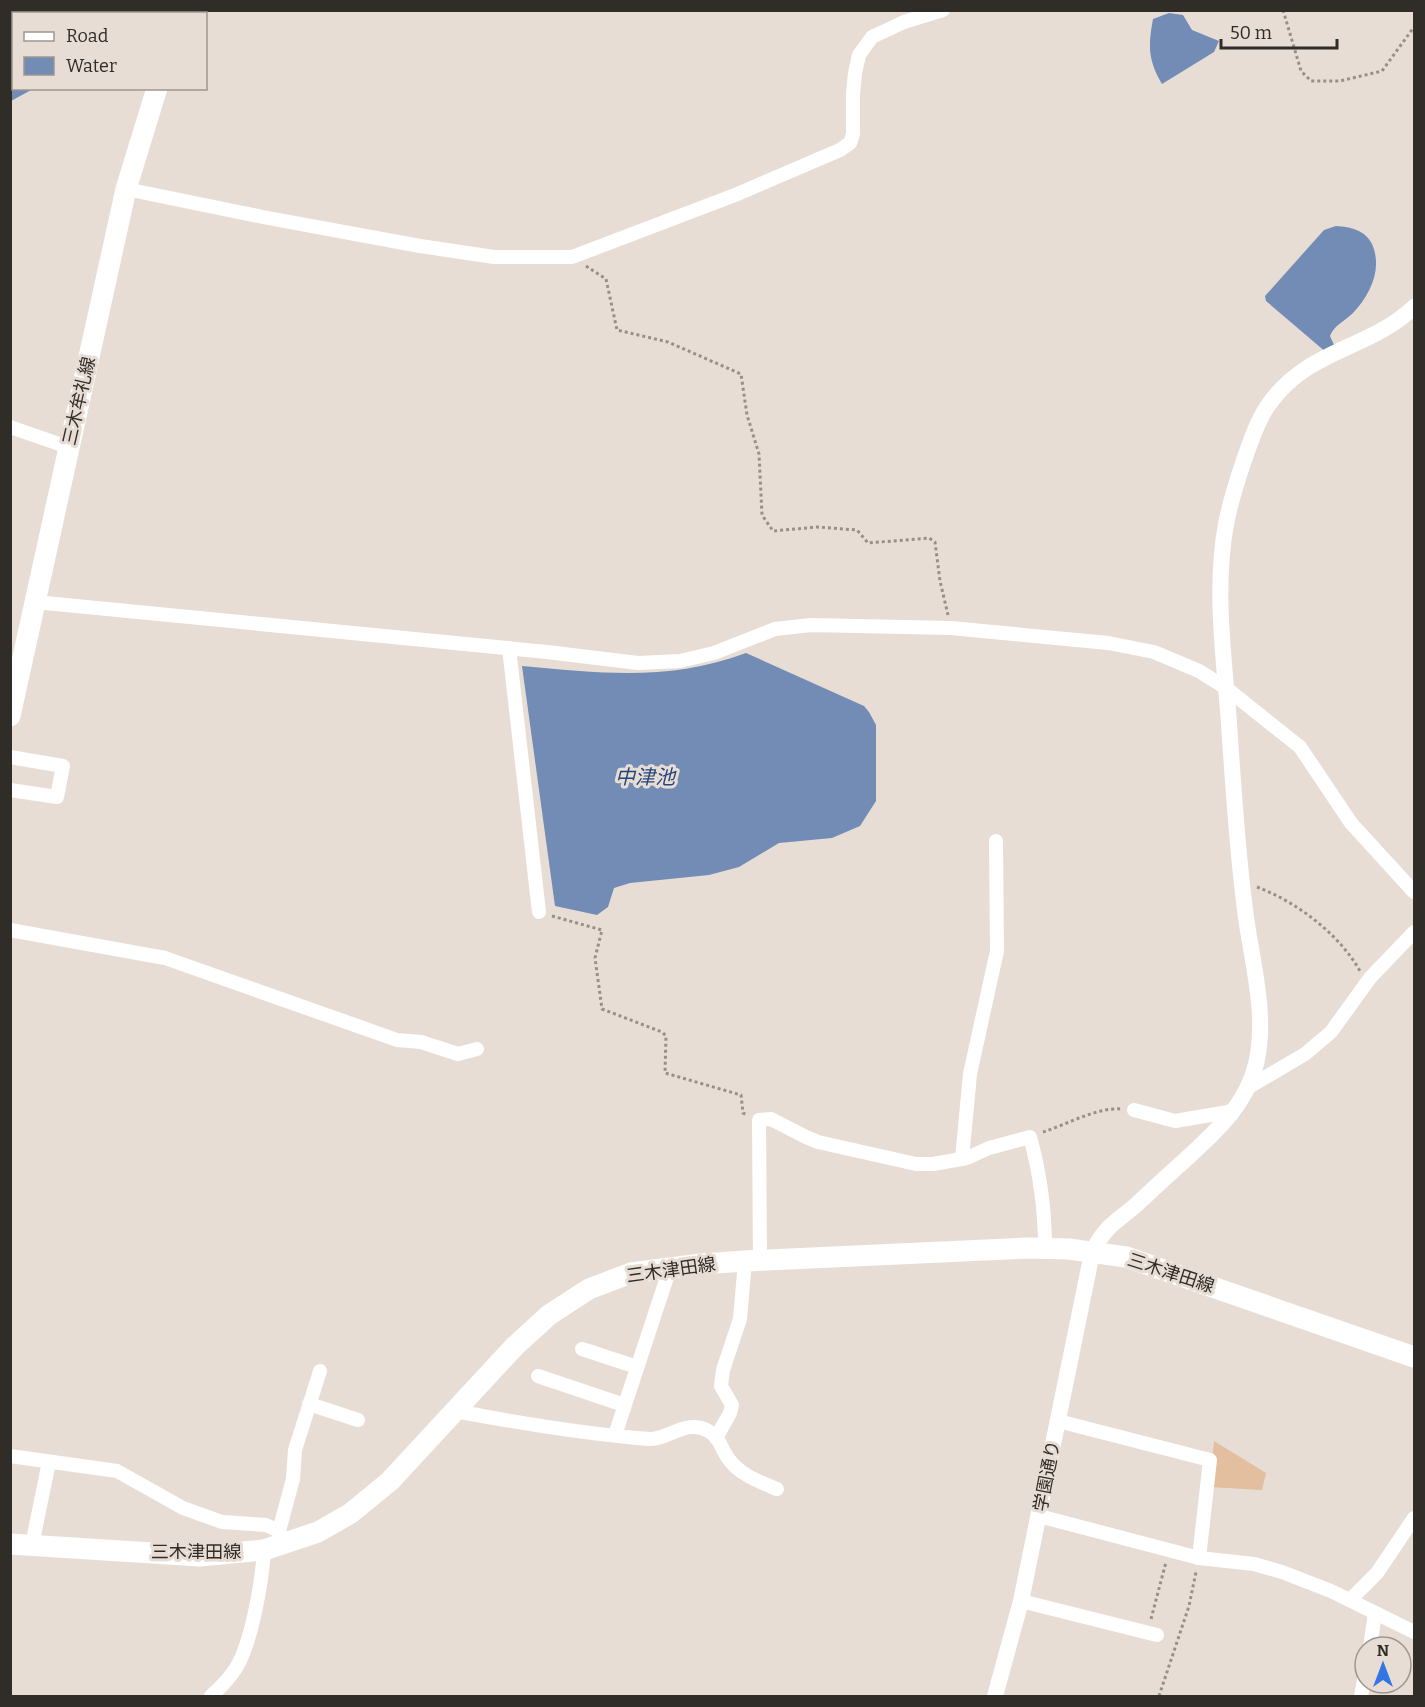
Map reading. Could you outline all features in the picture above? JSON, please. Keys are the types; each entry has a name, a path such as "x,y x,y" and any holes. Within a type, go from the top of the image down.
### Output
{"main road":[{"name":"三木牟礼線","path":"10,716 126,189 156,90"},
{"name":"三木津田線","path":"10,1544 200,1556 264,1550 282,1537 318,1532 351,1513 390,1481 515,1346 549,1315 589,1289 631,1273 752,1261 974,1250 1069,1249 1126,1257 1414,1357"}],"street":[{"path":"126,189 420,246 494,257 572,257 735,195 840,150 850,143 853,134 853,94 859,55 872,37 904,22 943,10"},
{"name":"学園通り","path":"996,1696 1021,1601 1092,1253 1104,1230 1183,1161 1234,1111 1249,1087 1257,1060 1260,1024 1254,960 1242,881 1222,625 1222,555 1234,489 1253,434 1268,406 1289,381 1326,356 1386,328 1404,317 1414,307"},
{"path":"10,427 69,447"},
{"path":"35,602 509,648 638,663 680,661 714,653 775,629 811,625 951,628 1108,643 1154,652 1199,672 1226,688 1300,747 1351,824 1414,892"},
{"path":"509,648 538,912"},
{"path":"10,757 63,766 57,797 10,790"},
{"path":"962,1159 970,1074 997,951 996,841"},
{"path":"10,930 165,958 397,1040 421,1042 458,1054 477,1049"},
{"path":"1249,1087 1305,1054 1330,1032 1367,983 1414,932"},
{"path":"1134,1110 1175,1121 1234,1111"},
{"path":"716,1438 732,1405 721,1386 723,1370 740,1319 752,1261 759,1120 771,1119 818,1142 916,1164 933,1164 962,1159 989,1148 1030,1137 1041,1187 1045,1218 1045,1248"},
{"path":"615,1435 670,1268"},
{"path":"582,1349 637,1367"},
{"path":"10,1456 117,1471 183,1508 222,1522 266,1525 282,1537 294,1479 295,1450 320,1371"},
{"path":"538,1376 624,1405"},
{"path":"309,1404 358,1420"},
{"path":"454,1411 536,1425 654,1439 678,1429 694,1427 710,1432 729,1460 742,1472 758,1482 777,1489"},
{"path":"1058,1421 1210,1460 1199,1558"},
{"path":"32,1545 49,1462"},
{"path":"1039,1516 1199,1558 1254,1564 1310,1582 1414,1632"},
{"path":"1350,1600 1377,1573 1414,1518"},
{"path":"211,1696 236,1667 246,1642 261,1581 264,1550"},
{"path":"1021,1601 1153,1634"},
{"path":"1372,1635 1376,1612"}],"path":[{"path":"1283,10 1301,71 1311,81 1340,81 1382,71 1414,27"},
{"path":"572,257 606,279 617,330 668,342 741,374 747,415 759,454 762,515 773,531 818,527 857,530 868,543 929,538 935,542 940,581 951,628"},
{"path":"1242,881 1276,894 1296,907 1345,950 1367,983"},
{"path":"538,912 602,930 595,958 602,1009 662,1032 666,1036 665,1073 741,1095 743,1113 759,1120"},
{"path":"1030,1137 1096,1111 1113,1108 1134,1110"},
{"path":"1153,1634 1169,1551"},
{"path":"1159,1696 1189,1606 1199,1558"}],"shaded area":[{"path":"1214,1441 1266,1473 1262,1490 1210,1487"}],"water":[{"path":"97,10 152,10 150,12 94,12"},
{"path":"1169,13 1183,15 1192,30 1219,41 1214,52 1162,84 1150,53 1150,37 1153,19"},
{"path":"11,61 12,90 31,90 11,101"},
{"path":"1336,226 1352,228 1366,235 1372,244 1376,263 1373,281 1365,298 1353,313 1332,332 1330,336 1335,347 1327,353 1266,301 1265,296 1324,230"},
{"name":"中津池","path":"746,653 864,706 869,712 876,725 876,801 860,826 832,838 779,843 739,867 709,875 630,883 614,888 608,907 597,915 555,906 522,666 607,673 662,672 717,662"}]}
